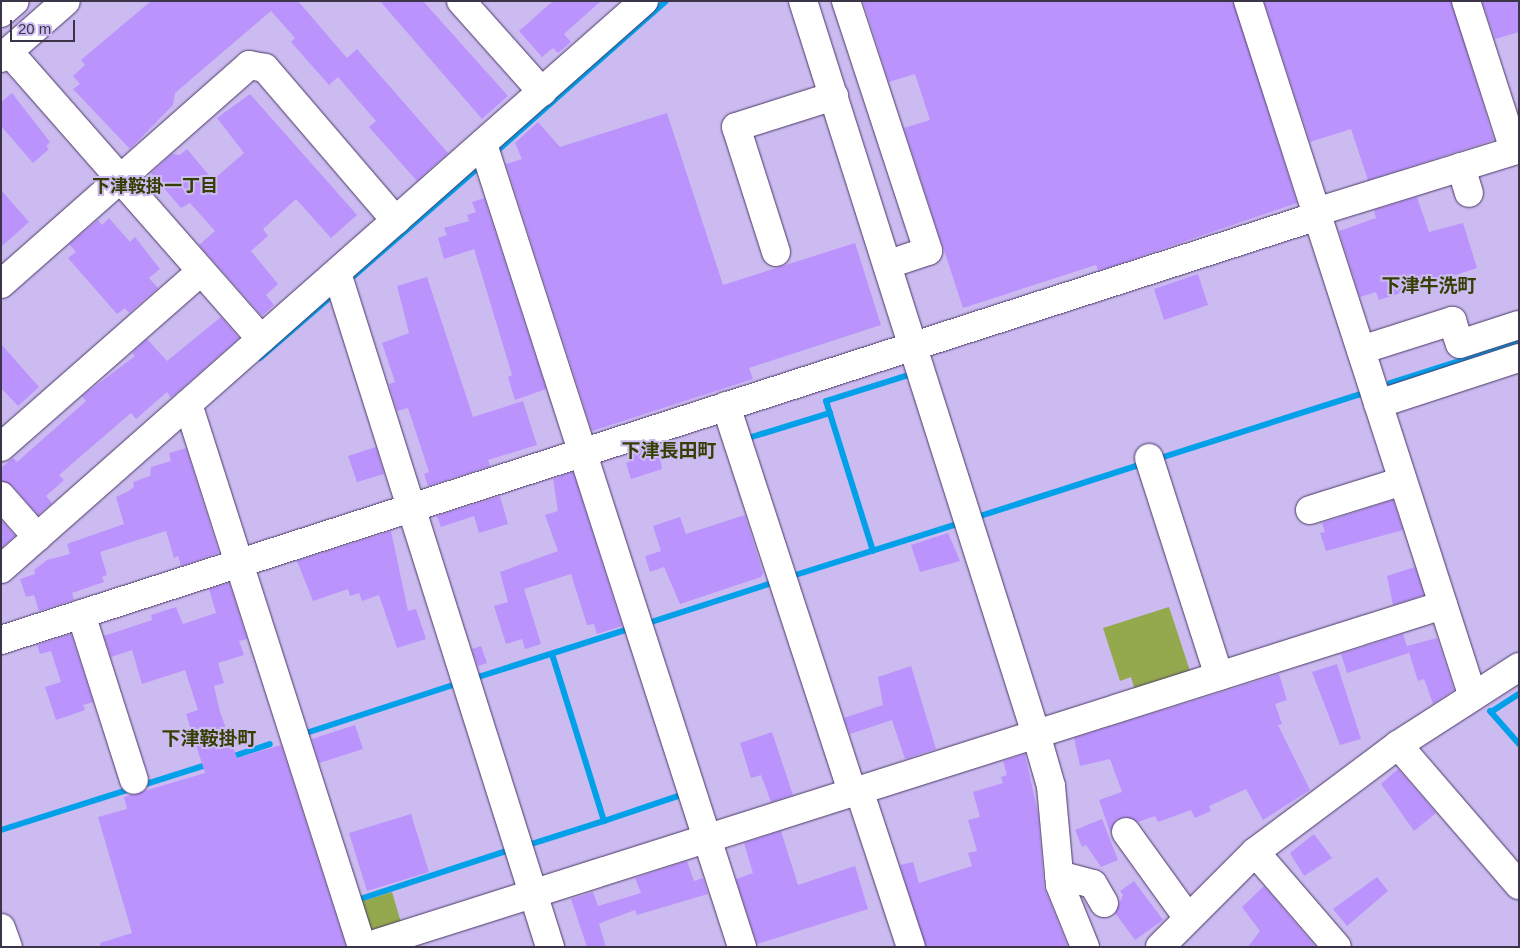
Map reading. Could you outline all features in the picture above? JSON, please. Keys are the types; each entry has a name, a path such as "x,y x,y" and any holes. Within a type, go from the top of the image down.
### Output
{"street":[{"path":"1,13 14,1"},
{"path":"66,1 5,55 120,179 261,340"},
{"path":"461,1 542,92"},
{"path":"1,569 644,1"},
{"path":"803,1 915,346 1036,734 1051,786 1059,875 1085,947"},
{"path":"1248,1 1472,694"},
{"path":"1,640 915,346 1461,167 1517,152 1466,1"},
{"path":"814,35 850,12 928,251 888,264"},
{"path":"1,284 249,65 265,68 396,221"},
{"path":"776,252 736,128 834,96"},
{"path":"484,144 742,947"},
{"path":"1461,167 1469,193"},
{"path":"1,447 201,271"},
{"path":"337,273 550,947"},
{"path":"1361,350 1452,320 1460,344 1519,325"},
{"path":"1378,404 1519,358"},
{"path":"188,404 364,947 1443,604"},
{"path":"726,406 856,791 911,947"},
{"path":"1149,458 1219,676"},
{"path":"1310,510 1403,480"},
{"path":"1,496 37,537"},
{"path":"81,614 134,780"},
{"path":"1160,947 1255,852 1398,745 1472,694 1519,667"},
{"path":"1398,745 1519,885"},
{"path":"1126,832 1188,918"},
{"path":"1255,852 1337,947"},
{"path":"1059,875 1093,884 1104,904"},
{"path":"1,928 8,947"}],"green space":[{"path":"1169,607 1192,677 1136,694 1131,677 1120,681 1103,628"},
{"path":"392,892 403,929 374,939 356,903"}],"building":[{"path":"151,1 298,1 347,58 357,49 448,153 417,181 369,127 376,121 338,77 329,85 291,42 295,38 271,11 175,93 173,105 130,149 73,89 80,84 73,76 85,65 81,60"},
{"path":"380,1 423,1 508,96 482,119"},
{"path":"553,1 601,1 564,34 571,42 558,53 553,48 542,57 519,31"},
{"path":"863,1 1233,1 1297,203 1107,268 1098,270 1096,265 963,308 904,128 930,120 915,74 889,82"},
{"path":"1264,1 1451,1 1494,140 1368,180 1351,129 1310,142"},
{"path":"1482,1 1519,1 1519,32 1495,39"},
{"path":"12,93 50,142 46,146 49,149 33,163 1,126 1,102"},
{"path":"250,94 357,215 331,238 296,199 263,229 268,236 251,251 278,284 266,295 274,305 262,316 199,245 215,231 190,203 181,208 151,173 172,154 180,155 187,149 213,180 244,153 217,118"},
{"path":"667,113 723,285 855,243 881,325 749,368 753,379 592,431 506,164 522,159 515,143 538,122 560,147"},
{"path":"1,190 29,222 1,247"},
{"path":"1417,197 1429,232 1463,223 1477,268 1379,300 1376,292 1360,297 1339,231 1376,218 1374,210"},
{"path":"484,198 546,389 515,400 508,377 512,375 474,249 444,259 438,238 447,235 444,228 469,221 467,215 476,212 472,202"},
{"path":"109,218 130,242 135,237 160,269 149,278 158,288 129,313 125,308 117,314 68,258 76,252 69,244 98,220 102,225"},
{"path":"1198,274 1208,305 1164,320 1154,289"},
{"path":"427,277 473,417 523,401 537,445 488,460 490,466 428,486 424,474 429,472 408,408 397,411 389,384 395,382 382,343 409,333 397,286"},
{"path":"221,317 239,338 171,398 167,392 136,419 131,413 59,475 64,480 46,496 52,503 38,515 13,486 1,481 1,468 13,458 17,462 86,401 82,396 135,356 132,353 147,339 167,361"},
{"path":"1,344 39,387 18,406 1,388"},
{"path":"658,445 662,469 631,479 626,463 631,461 629,454"},
{"path":"376,447 384,474 357,482 348,456"},
{"path":"186,448 219,553 181,566 178,556 174,558 166,531 100,552 107,575 102,577 104,582 72,593 74,600 39,611 34,595 26,597 20,579 35,574 34,570 47,560 70,554 67,544 124,524 116,497 134,487 133,482 150,476 151,467 171,461 169,453"},
{"path":"573,472 622,626 597,634 594,624 587,625 571,574 524,589 541,644 525,649 522,639 506,644 494,606 508,602 500,572 558,551 545,515 558,511 553,479"},
{"path":"500,496 508,524 479,533 474,516 441,527 437,516"},
{"path":"1393,500 1403,530 1326,551 1320,533 1325,532 1322,523"},
{"path":"745,515 763,573 761,577 680,604 664,567 650,572 645,556 661,551 653,526 680,517 686,534"},
{"path":"1,520 15,536 1,548"},
{"path":"391,531 408,611 416,609 426,639 397,648 379,595 362,601 359,593 350,596 348,589 313,601 297,561"},
{"path":"948,533 960,561 920,572 911,545"},
{"path":"1415,567 1424,595 1393,605 1387,576"},
{"path":"229,583 247,639 239,641 244,655 218,663 224,683 214,686 220,712 237,758 281,745 346,947 100,947 100,943 132,933 98,817 127,809 124,797 205,773 186,714 198,710 185,670 142,684 132,650 111,657 104,636 152,620 151,615 176,607 183,624 216,613 209,589"},
{"path":"71,634 93,702 83,705 85,710 56,720 45,687 61,682 51,651 40,654 37,645"},
{"path":"1403,634 1409,653 1347,673 1341,654"},
{"path":"1437,638 1454,690 1433,704 1424,679 1418,681 1407,646"},
{"path":"481,646 487,663 478,666 472,649"},
{"path":"1337,664 1361,739 1340,745 1312,672"},
{"path":"911,666 936,749 905,759 892,720 850,734 844,718 883,705 878,677"},
{"path":"1279,674 1287,700 1275,704 1282,724 1278,725 1310,790 1263,820 1246,789 1209,806 1211,811 1195,818 1191,810 1158,822 1155,816 1138,822 1124,817 1116,820 1110,832 1099,800 1122,792 1110,759 1080,766 1074,738"},
{"path":"355,725 363,749 319,763 312,739"},
{"path":"772,732 793,795 771,802 761,775 751,778 740,743"},
{"path":"1025,754 1038,814 1044,887 1068,947 926,947 900,865 913,862 919,883 972,866 968,853 977,851 968,820 980,817 973,792 1003,783 1001,777 1007,775 1003,761"},
{"path":"1398,769 1436,813 1414,831 1381,784"},
{"path":"411,814 429,872 367,891 349,833"},
{"path":"1102,819 1118,860 1101,867 1086,845 1082,847 1075,830"},
{"path":"781,831 798,885 855,866 868,909 757,944 736,879 753,873 744,843"},
{"path":"1314,834 1332,858 1304,876 1290,853"},
{"path":"687,861 694,881 703,878 708,894 637,915 635,910 603,922 599,924 606,947 587,947 571,899 593,892 598,906 641,893 635,878"},
{"path":"1377,877 1388,891 1347,926 1333,909"},
{"path":"1134,881 1163,920 1135,940 1115,913 1123,895 1120,891"},
{"path":"1264,886 1316,947 1248,947 1260,931 1242,907"}],"waterway":[{"path":"497,151 666,1"},
{"path":"348,281 479,167"},
{"path":"260,358 327,300"},
{"path":"1390,383 1519,342"},
{"path":"873,551 826,401 909,375"},
{"path":"1157,459 1367,392"},
{"path":"745,439 830,413"},
{"path":"977,517 1142,464"},
{"path":"789,577 957,524"},
{"path":"645,624 775,582"},
{"path":"472,679 632,628"},
{"path":"552,654 604,821 684,794"},
{"path":"303,734 456,684"},
{"path":"1491,712 1519,694"},
{"path":"1490,711 1519,744"},
{"path":"228,758 270,744"},
{"path":"1,830 209,764"},
{"path":"525,846 604,821"},
{"path":"357,900 509,850"}],"district":[{"name":"下津鞍掛一丁目","path":"155,186"},
{"name":"下津牛洗町","path":"1429,286"},
{"name":"下津長田町","path":"669,451"},
{"name":"下津鞍掛町","path":"209,739"}]}
